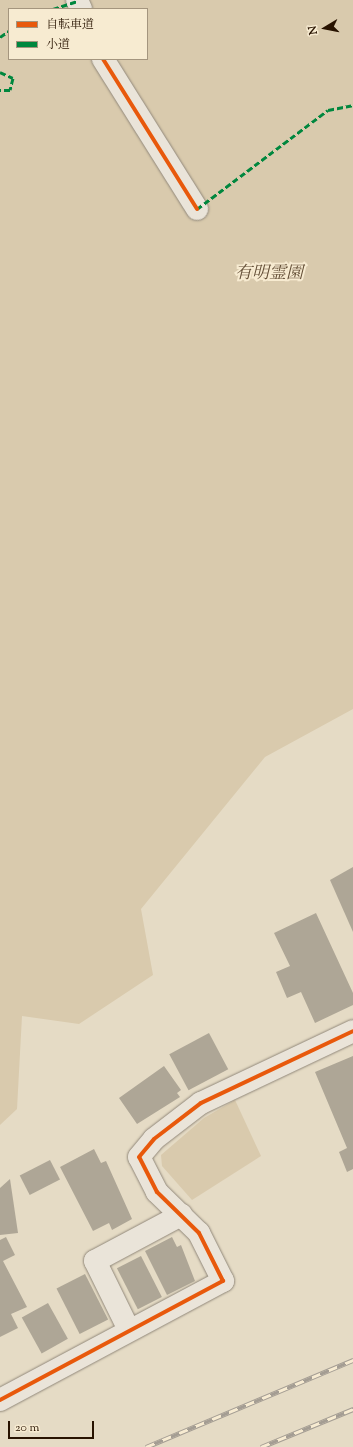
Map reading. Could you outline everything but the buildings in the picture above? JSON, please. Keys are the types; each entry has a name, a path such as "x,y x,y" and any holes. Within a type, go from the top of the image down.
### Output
{"street":[{"path":"104,60 197,209"},
{"path":"0,1400 223,1281 200,1233 157,1192 139,1157 154,1139 201,1103 353,1031"},
{"path":"129,1330 95,1261 182,1215"}],"green space":[{"name":"有明霊園","path":"0,0 353,0 353,709 265,757 141,909 153,975 79,1024 22,1016 17,1109 0,1125"},
{"path":"235,1100 261,1156 192,1200 162,1166 161,1155 204,1118"}],"railway":[{"path":"146,1447 353,1360"},
{"path":"261,1447 353,1409"}],"marked path":[{"path":"56,8 77,1"},
{"path":"0,37 8,32"},
{"path":"0,72 13,78 10,90 0,90"},
{"path":"197,209 328,110 353,105"}],"cycle path":[{"path":"104,60 197,209"},
{"path":"0,1400 223,1281 199,1233 157,1192 139,1157 154,1139 201,1103 353,1031"}]}
